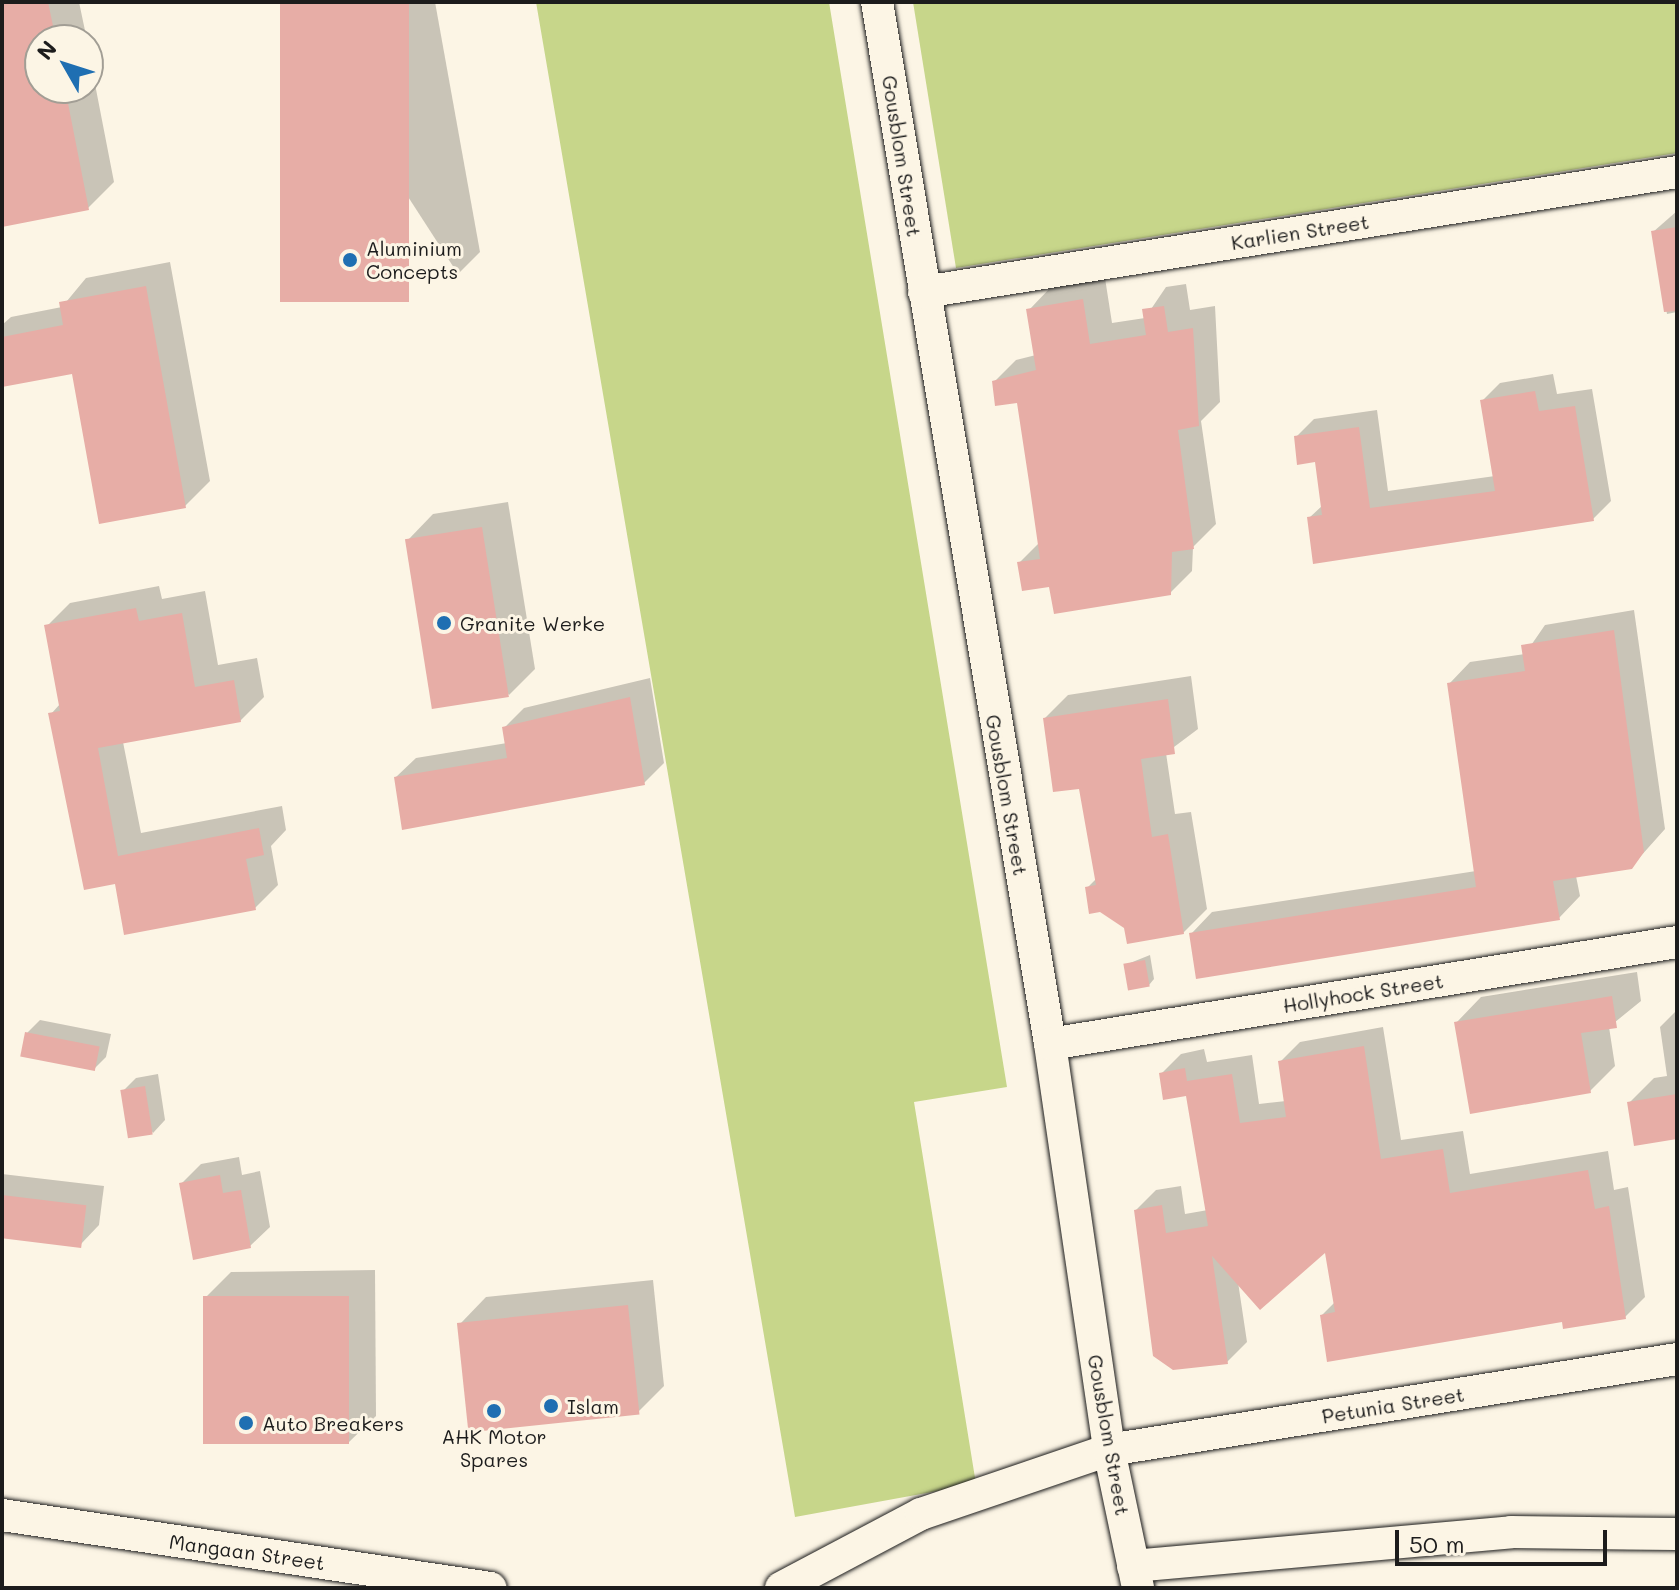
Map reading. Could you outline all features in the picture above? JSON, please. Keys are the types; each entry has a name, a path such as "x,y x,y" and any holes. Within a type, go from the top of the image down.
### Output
{"street":[{"name":"Gousblom Street","path":"877,2 1050,1044 1109,1450 1135,1577"},
{"name":"Karlien Street","path":"924,292 1677,172"},
{"name":"Hollyhock Street","path":"1050,1044 1677,942"},
{"name":"Petunia Street","path":"781,1588 921,1514 1109,1450 1677,1359"},
{"name":"Mangaan Street","path":"2,1515 491,1588"},
{"path":"1135,1577 1511,1532 1677,1534"}],"green space":[{"path":"536,2 829,2 1007,1087 914,1102 976,1484 795,1517"},
{"path":"913,2 1677,2 1677,153 956,268"}],"building":[{"path":"2,2 48,2 53,24 24,24 24,104 68,104 89,210 2,227"},
{"path":"280,2 409,2 409,302 280,302"},
{"path":"1677,227 1677,311 1664,312 1651,231"},
{"path":"146,286 186,508 99,524 72,374 2,387 2,337 63,325 59,302"},
{"path":"1083,299 1090,344 1146,335 1142,309 1164,306 1168,332 1193,328 1199,426 1178,430 1194,549 1172,552 1171,595 1054,614 1049,587 1022,591 1017,562 1040,559 1029,482 1017,403 995,406 992,381 1036,370 1026,309"},
{"path":"1535,391 1539,411 1575,406 1594,521 1313,564 1307,517 1322,515 1315,462 1297,465 1294,436 1359,427 1370,508 1495,491 1480,400"},
{"path":"482,527 509,697 432,709 405,539"},
{"path":"136,608 139,621 182,613 195,687 234,680 241,722 98,748 118,856 259,828 264,855 246,859 256,910 124,935 115,884 84,890 48,713 60,711 44,625"},
{"path":"1614,630 1644,852 1632,869 1553,881 1560,920 1196,979 1189,933 1476,887 1447,683 1525,671 1521,645"},
{"path":"630,697 645,785 402,830 394,777 507,758 502,727"},
{"path":"1168,699 1175,754 1141,759 1152,837 1168,834 1184,934 1127,944 1124,928 1100,912 1089,914 1085,887 1096,885 1079,789 1053,792 1043,718"},
{"path":"1145,960 1150,987 1128,990 1123,964"},
{"path":"1612,996 1617,1028 1581,1033 1591,1093 1470,1114 1454,1022"},
{"path":"25,1032 100,1047 95,1071 20,1057"},
{"path":"1364,1046 1381,1159 1443,1149 1450,1193 1588,1170 1595,1209 1609,1206 1626,1319 1563,1329 1562,1322 1327,1362 1320,1315 1335,1312 1325,1253 1260,1310 1212,1256 1228,1364 1173,1370 1153,1356 1134,1210 1162,1205 1166,1233 1208,1226 1186,1096 1163,1100 1159,1073 1185,1068 1187,1081 1232,1074 1240,1123 1286,1117 1278,1061"},
{"path":"145,1086 153,1134 128,1138 120,1090"},
{"path":"1677,1094 1677,1139 1634,1146 1627,1102"},
{"path":"220,1175 223,1193 241,1190 251,1248 193,1260 179,1183"},
{"path":"2,1195 86,1205 81,1248 2,1238"},
{"path":"203,1296 349,1296 349,1444 203,1444"},
{"path":"628,1305 639,1414 468,1432 457,1323"}],"place":[{"name":"Aluminium Concepts","path":"350,260"},
{"name":"Granite Werke","path":"444,623"},
{"name":"Islam","path":"551,1406"},
{"name":"AHK Motor Spares","path":"494,1411"},
{"name":"Auto Breakers","path":"246,1423"}]}
